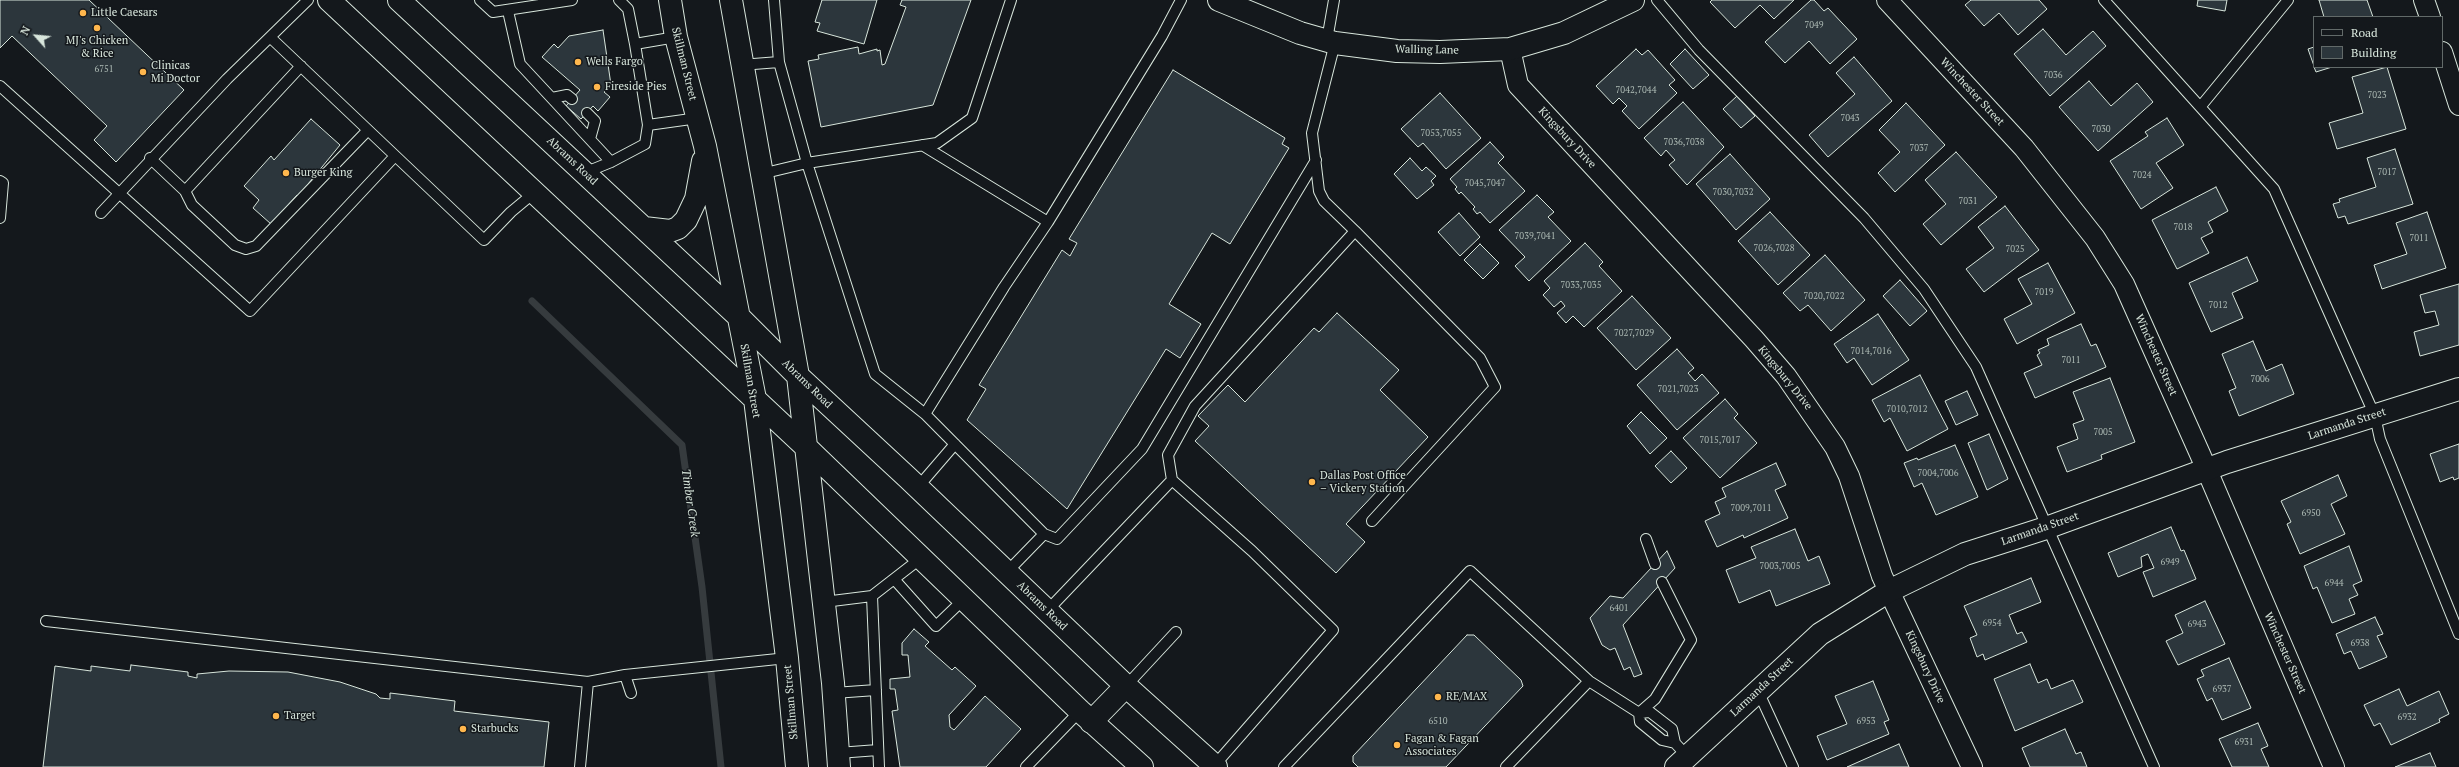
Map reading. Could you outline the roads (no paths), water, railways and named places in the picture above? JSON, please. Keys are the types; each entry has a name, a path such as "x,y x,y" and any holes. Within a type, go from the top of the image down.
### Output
{"main road":[{"path":"329,0 807,448 1086,716 1133,764"},
{"name":"Abrams Road","path":"399,0 739,317 798,376 918,487 1126,686 1215,766"},
{"name":"Skillman Street","path":"670,0 676,37 705,146 755,399 787,658 797,767"},
{"path":"731,0 741,65 798,376 834,693 838,760"},
{"name":"Walling Lane","path":"1219,0 1254,7 1300,33 1331,41 1397,51 1510,49 1564,33 1633,0"},
{"path":"644,228 670,231 678,228 686,220 696,199 705,146"},
{"name":"Larmanda Street","path":"1680,756 1758,691 1820,634 1889,591 1965,554 2046,528 2206,470 2459,389"},
{"path":"1086,716 1126,686"}],"street":[{"name":"Winchester Street","path":"1887,0 2024,148 2095,238 2124,284 2334,767"},
{"path":"2424,0 2430,16"},
{"name":"Kingsbury Drive","path":"1510,49 1518,84 1754,339 1811,410 1835,447 1849,476 1882,576 1972,767"},
{"path":"2443,55 2459,105"}],"lane":[{"path":"100,213 119,194 150,158 227,78 271,38 308,0"},
{"path":"480,0 493,12 508,11 572,0"},
{"path":"584,173 611,162 645,144 648,125 635,44 628,9 619,0"},
{"path":"774,0 778,62 807,163 875,374 925,414 1044,534 1057,539 1142,449 1316,160"},
{"path":"761,174 807,163 937,143 972,118 1011,0"},
{"path":"925,414 1004,287 1048,222 1162,36 1181,0"},
{"path":"1334,0 1331,41 1312,132 1319,191 1324,201 1480,358 1495,387 1372,521"},
{"path":"1657,0 1699,50 1864,218 1924,289 1976,367 2028,482 2046,528 2154,767"},
{"path":"2104,0 2201,106 2274,189 2375,416 2380,439 2459,634"},
{"path":"2201,106 2288,0"},
{"path":"508,11 520,64 611,162"},
{"path":"635,44 676,37"},
{"path":"271,38 484,240 510,212 535,192"},
{"path":"741,65 778,62"},
{"path":"185,191 301,66"},
{"path":"0,86 250,311 396,156"},
{"path":"552,98 567,95 572,99"},
{"path":"587,113 595,121 590,139"},
{"path":"648,125 698,118"},
{"path":"150,158 185,191 192,205 234,245 246,249 256,246 368,130"},
{"path":"922,145 1048,222"},
{"path":"0,181 4,183 0,218"},
{"path":"1215,766 1333,630 1252,551 1172,480 1168,455 1195,406 1355,231"},
{"path":"918,487 955,444"},
{"path":"1047,611 1172,480"},
{"path":"1007,572 1044,534"},
{"path":"1646,539 1655,564"},
{"path":"824,602 872,596 921,558"},
{"path":"1284,767 1470,571 1589,681 1639,713 1650,712 1672,728 1680,756"},
{"path":"894,579 936,626 964,599"},
{"path":"1639,713 1655,699 1691,640 1662,582"},
{"path":"872,596 879,767"},
{"path":"46,621 588,682 625,675 787,658"},
{"path":"1126,686 1176,632"},
{"path":"625,675 631,693"},
{"path":"1506,767 1589,681"},
{"path":"580,767 588,682"},
{"path":"834,693 876,690"},
{"path":"1758,691 1793,767"},
{"path":"1639,713 1640,722 1680,756"},
{"path":"1026,767 1086,716"},
{"path":"838,760 878,750"}],"waterway":[{"name":"Timber Creek","path":"532,301 682,445 702,587 721,767"}],"place":[{"name":"Little Caesars","path":"83,13"},
{"name":"MJ's Chicken & Rice","path":"97,28"},
{"name":"Wells Fargo","path":"578,62"},
{"name":"Clinicas Mi Doctor","path":"143,72"},
{"name":"Fireside Pies","path":"597,87"},
{"name":"Burger King","path":"286,173"},
{"name":"Dallas Post Office – Vickery Station","path":"1312,482"},
{"name":"RE/MAX","path":"1438,697"},
{"name":"Target","path":"276,716"},
{"name":"Starbucks","path":"463,729"},
{"name":"Fagan & Fagan Associates","path":"1397,745"}]}
